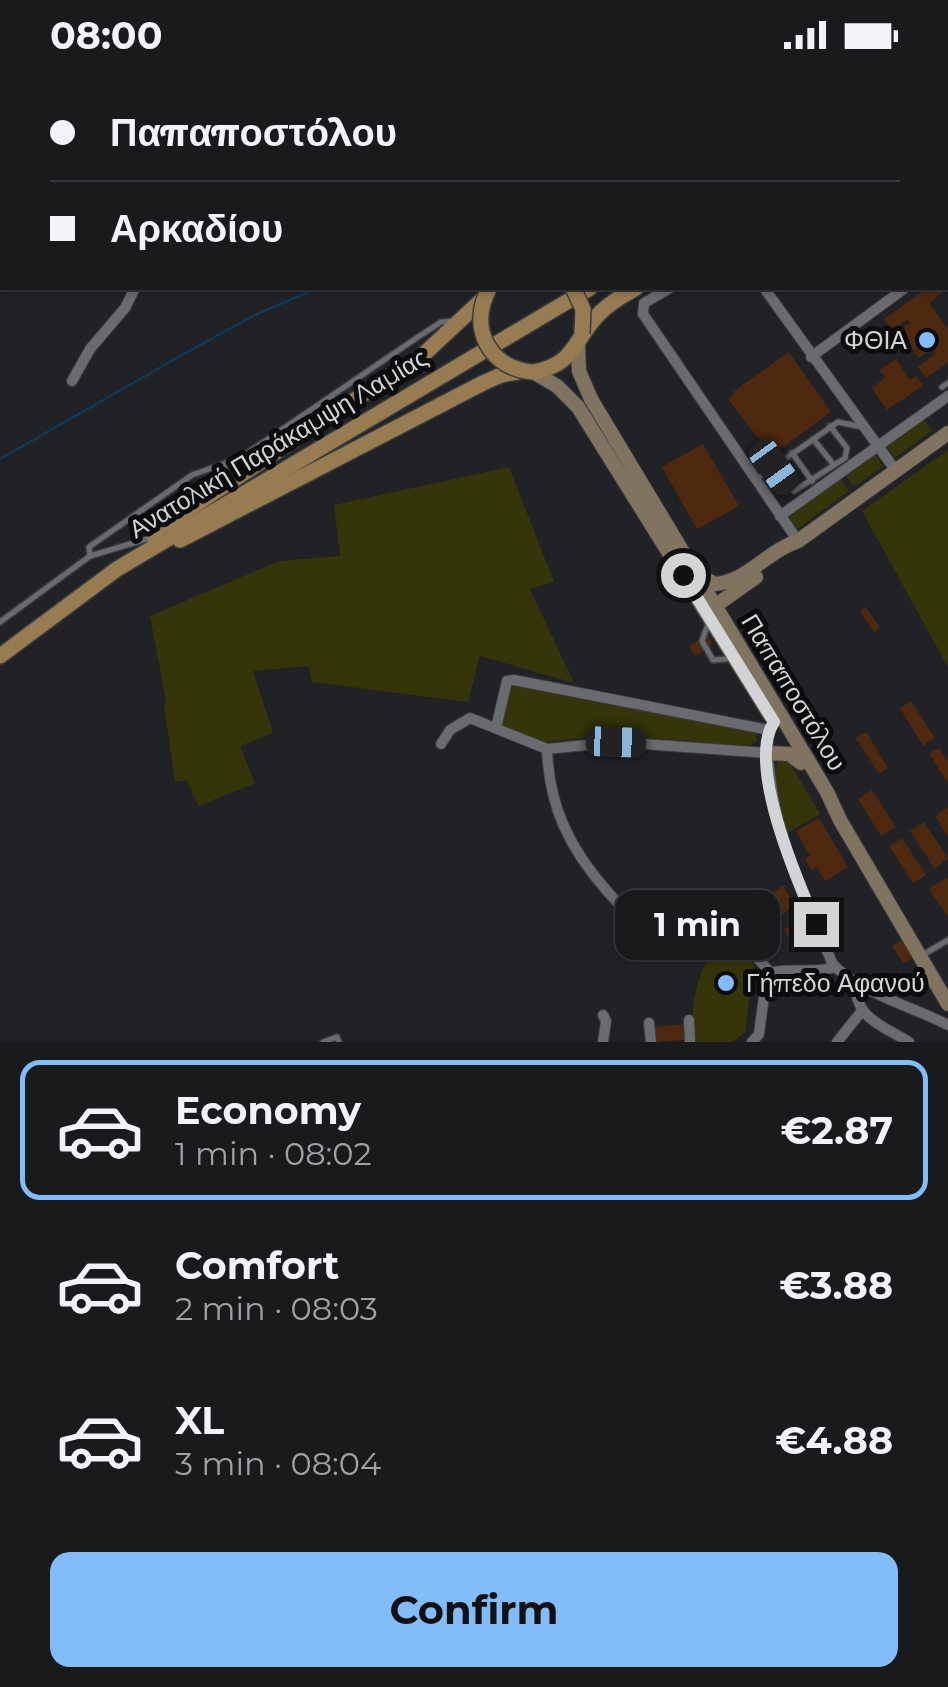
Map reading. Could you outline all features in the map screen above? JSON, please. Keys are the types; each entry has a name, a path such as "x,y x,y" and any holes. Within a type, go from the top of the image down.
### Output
{"main road":[{"path":"488,290 479,318 483,339 504,364 528,371"},
{"path":"117,569 157,534 228,484 422,355 460,322 488,290"},
{"path":"574,290 583,310 580,339"},
{"name":"Ανατολική Παράκαμψη Λαμίας","path":"0,656 117,569 587,290"},
{"path":"117,569 202,530 483,383 501,375 559,364 608,304 632,290"},
{"name":"Παπαποστόλου","path":"580,339 579,371 584,386 696,574 709,606"},
{"name":"Παπαποστόλου","path":"528,371 557,386 578,407 663,543 709,606 775,723 840,820 948,1004"},
{"path":"696,574 708,582 729,583 798,541 948,433"},
{"path":"709,606 791,552 798,541"},
{"name":"Παπαποστόλου","path":"775,723 827,792 840,820"},
{"path":"767,753 788,754 801,763"}],"street":[{"path":"72,381 90,349 126,308 133,290"},
{"path":"667,290 644,303 642,308 650,325 798,541"},
{"path":"765,290 896,471"},
{"path":"811,357 902,290"},
{"path":"780,516 877,446 946,388"},
{"path":"228,464 228,484"},
{"path":"494,672 507,681 775,723 767,753 781,839 834,967 948,1025"},
{"path":"496,728 507,681"},
{"path":"441,744 450,730 470,718 547,749 616,742 767,753"},
{"path":"547,749 552,798 567,838 627,912 643,922 678,904 700,904 770,972 818,972 834,967"},
{"path":"756,1041 764,980 770,972"},
{"path":"856,981 860,1012 909,1042"},
{"path":"837,1042 860,1012"},
{"path":"603,1014 604,1042"},
{"path":"689,1020 690,1042"},
{"path":"650,1024 651,1042"}],"lane":[{"path":"90,556 89,547 192,476 228,464 442,322 460,322"},
{"path":"756,480 830,426 844,421 862,426"},
{"path":"774,467 794,491 834,466 848,453 830,426"},
{"path":"813,438 834,466"},
{"path":"792,453 812,481"},
{"path":"0,622 90,556 140,543 157,534"},
{"path":"707,627 702,642 713,660 726,660"},
{"path":"920,957 948,940"},
{"path":"323,1042 337,1037 339,1042"}],"shaded area":[{"path":"924,419 932,431 895,458 886,446"},
{"path":"948,450 948,667 862,511"},
{"path":"875,454 883,466 854,487 846,476"},
{"path":"509,467 554,582 530,589 574,683 480,656 468,702 312,682 309,666 253,671 273,733 240,746 255,783 198,806 187,780 175,782 166,701 150,616 279,561 340,556 334,505"},
{"path":"841,479 849,491 797,529 789,517"},
{"path":"512,685 755,732 757,741 749,746 615,735 545,742 501,725 505,699"},
{"path":"778,760 788,760 820,814 784,835 776,788"},
{"name":"Γήπεδο Αφανού","path":"723,934 754,965 745,1032 733,1042 694,1042 692,1014 698,985 708,957"}],"building":[{"name":"ΦΘΙΑ","path":"924,290 942,290 929,303 948,329 948,362 926,378 918,367 935,354 932,349 919,358 899,330 910,323 907,320 892,330 884,319"},
{"path":"789,352 831,412 778,451 772,443 765,447 728,399"},
{"path":"896,359 910,380 916,376 923,386 887,410 872,388 885,378 880,370"},
{"path":"703,444 739,506 697,529 662,467"},
{"path":"866,607 880,628 874,632 860,611"},
{"path":"707,634 713,644 695,656 689,646"},
{"path":"911,701 935,738 923,746 900,708"},
{"path":"866,732 888,768 879,774 856,738"},
{"path":"939,748 948,761 948,783 929,754"},
{"path":"872,790 896,827 881,836 858,799"},
{"path":"948,807 948,837 935,816"},
{"path":"819,818 848,867 825,881 817,867 811,870 805,859 810,856 796,831"},
{"path":"924,822 948,858 935,869 910,831"},
{"path":"902,838 926,875 913,883 889,846"},
{"path":"946,877 948,880 948,917 929,889"},
{"path":"783,886 795,906 781,915 769,894"},
{"path":"755,899 777,923 761,937 739,913"},
{"path":"800,921 809,940 794,948 784,929"},
{"path":"902,940 913,958 903,963 892,946"},
{"path":"684,1024 685,1040 654,1042 653,1027"}],"waterway":[{"path":"0,459 255,315 313,290"}],"place":[{"name":"ΦΘΙΑ","path":"927,340"},
{"name":"Γήπεδο Αφανού","path":"726,983"}],"route":[{"path":"683,575 774,722 769,730 767,753 777,825 816,924"}]}
